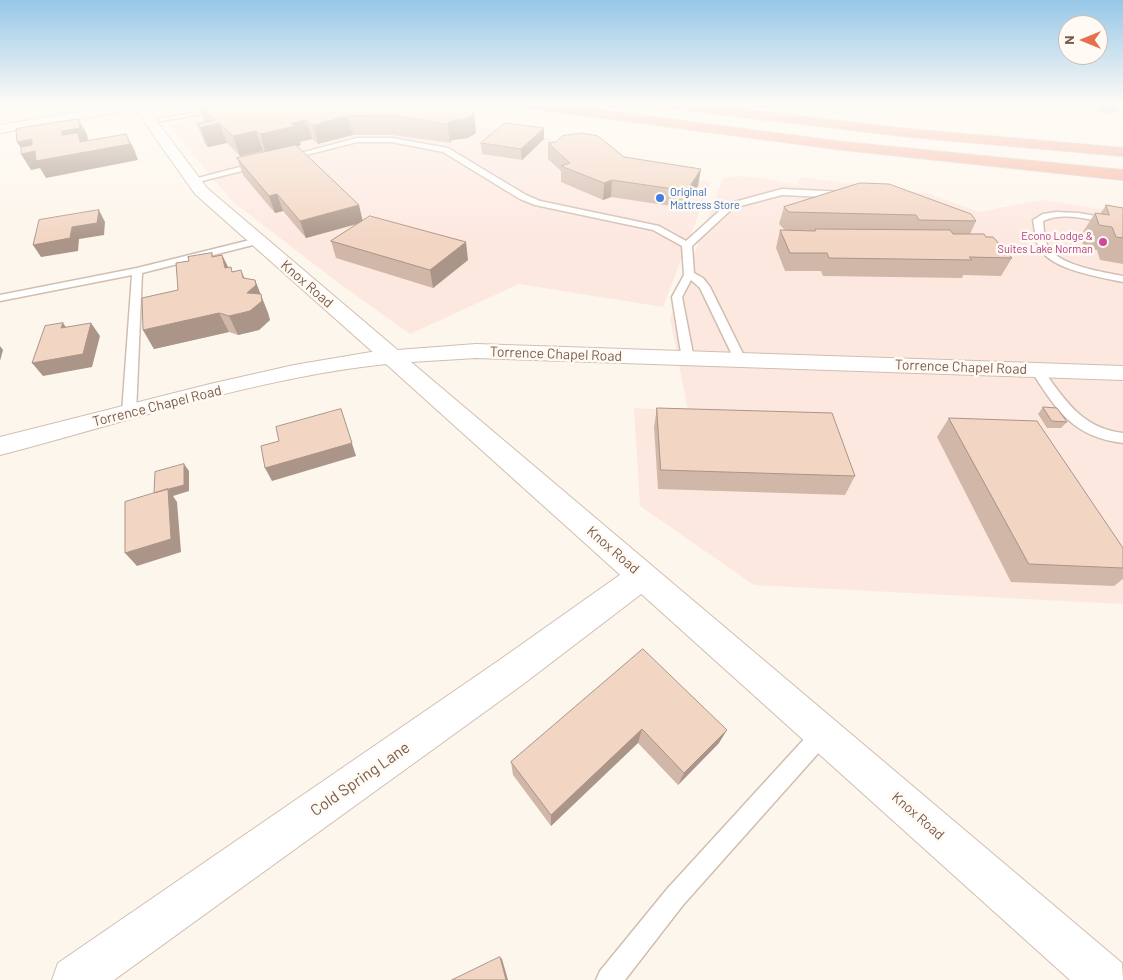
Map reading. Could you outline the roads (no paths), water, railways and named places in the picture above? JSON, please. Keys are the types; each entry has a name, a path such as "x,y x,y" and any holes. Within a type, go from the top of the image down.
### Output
{"highway":[{"path":"878,150 1123,176"},
{"path":"951,150 1123,166"},
{"path":"1097,150 1123,152"}],"street":[{"name":"Knox Road","path":"170,150 201,191 1105,980"},
{"name":"Torrence Chapel Road","path":"0,446 246,383 335,364 392,357 504,351 1123,373"},
{"name":"Cold Spring Lane","path":"75,980 510,673 642,576"}],"lane":[{"path":"278,160 319,150"},
{"path":"444,150 523,197 538,203 656,228 687,245"},
{"path":"194,180 269,162"},
{"path":"687,245 730,206 782,192 856,195"},
{"path":"1123,224 1058,215 1045,216 1038,220 1044,248 1051,256 1067,264 1094,273 1123,279"},
{"path":"0,298 137,271 258,241"},
{"path":"687,245 689,274 677,297 688,359"},
{"path":"129,413 137,271"},
{"path":"689,274 699,280 705,287 740,360"},
{"path":"1036,370 1075,421 1110,438 1123,438"},
{"path":"609,980 675,897 822,733"}],"place":[{"name":"Original Mattress Store","path":"660,198"},
{"name":"Econo Lodge & Suites Lake Norman","path":"1103,242"}]}
